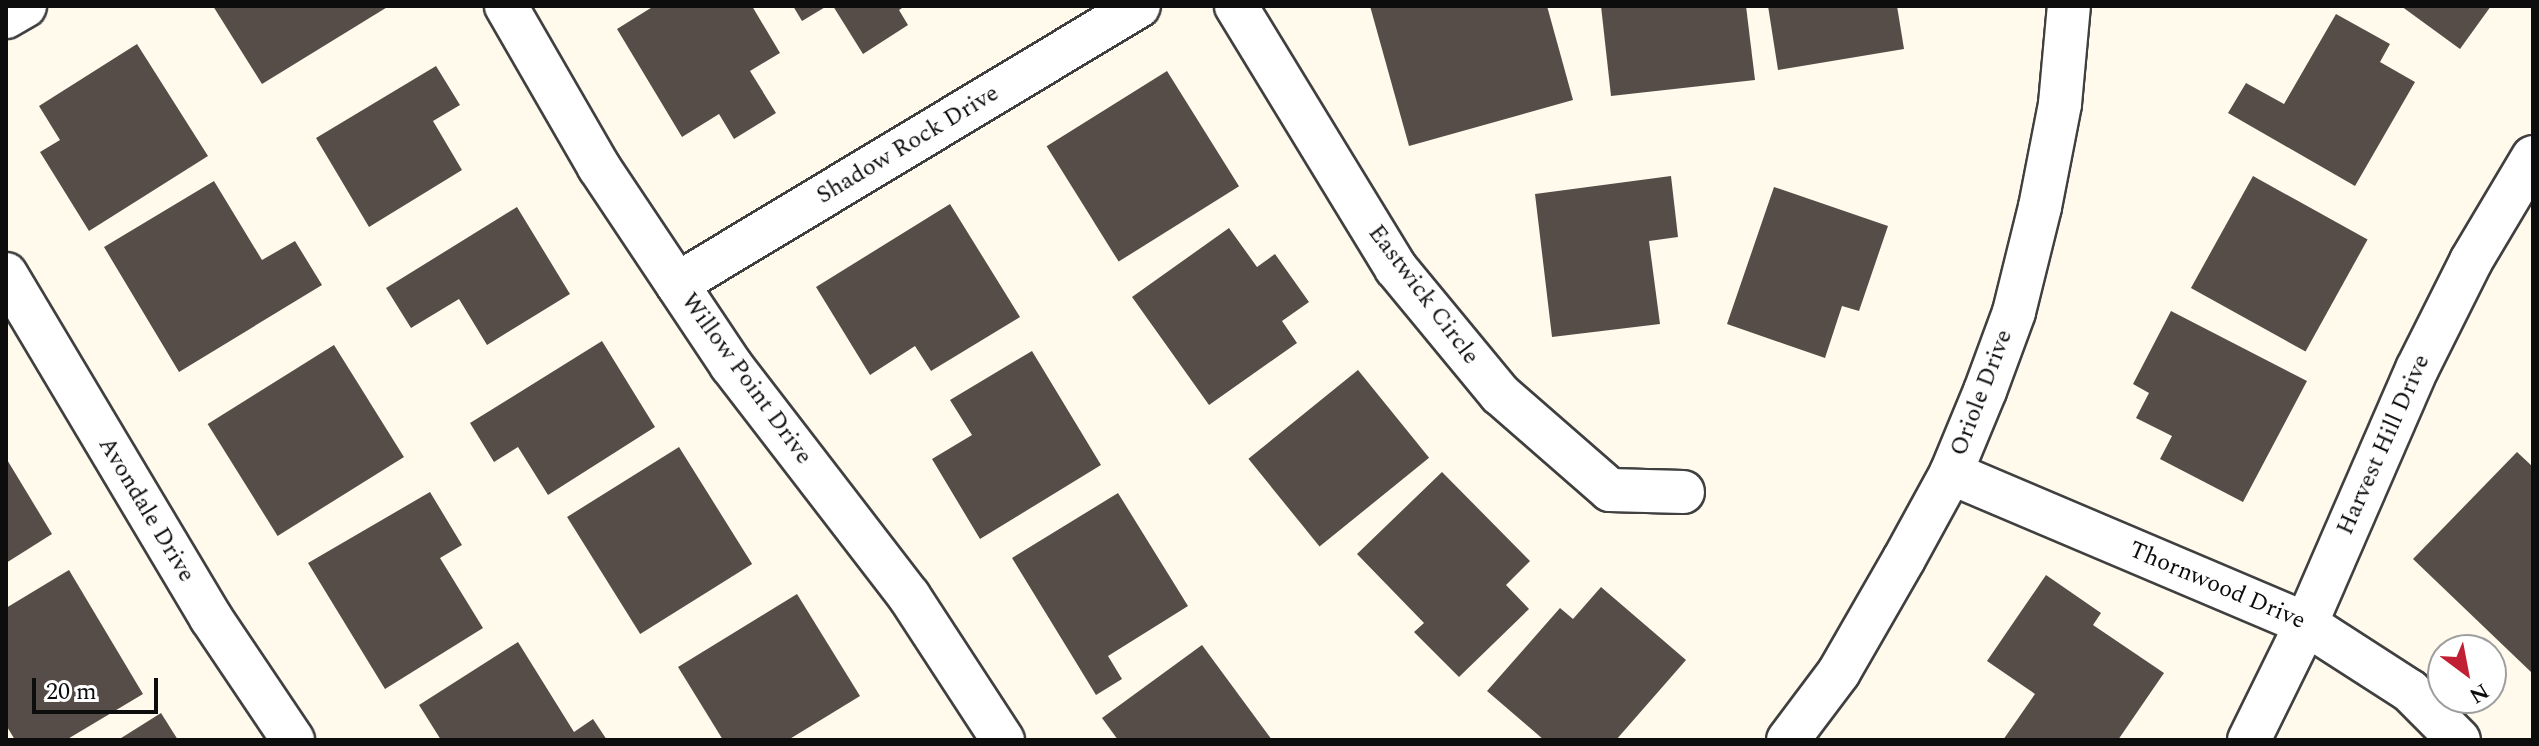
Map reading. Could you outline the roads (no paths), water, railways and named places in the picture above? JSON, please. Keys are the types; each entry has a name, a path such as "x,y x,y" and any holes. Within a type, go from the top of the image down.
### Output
{"street":[{"path":"6,17 25,6"},
{"name":"Willow Point Drive","path":"506,6 599,167 731,365 909,596 1003,740"},
{"name":"Shadow Rock Drive","path":"677,284 1139,6"},
{"name":"Eastwick Circle","path":"1236,6 1396,268 1500,394 1610,490 1683,492"},
{"name":"Oriole Drive","path":"1788,740 1839,672 1951,473 2014,312 2060,104 2069,6"},
{"name":"Harvest Hill Drive","path":"2249,740 2306,624 2417,369 2471,261 2533,157"},
{"name":"Avondale Drive","path":"6,274 211,618 293,740"},
{"name":"Thornwood Drive","path":"1951,473 2306,624 2410,691 2459,740"}]}
